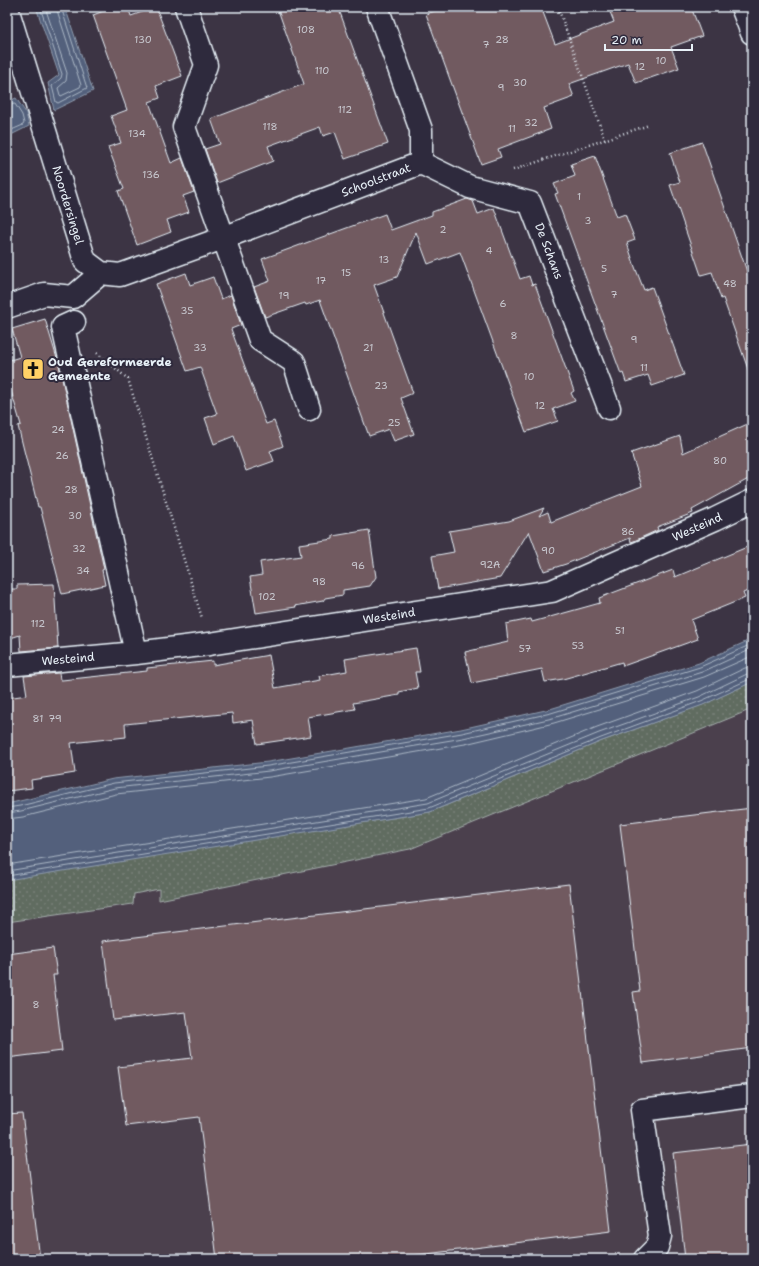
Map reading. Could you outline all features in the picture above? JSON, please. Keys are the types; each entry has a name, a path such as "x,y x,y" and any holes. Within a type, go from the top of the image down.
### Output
{"street":[{"path":"186,7 206,65 184,126 260,340 294,362 309,408"},
{"name":"Schoolstraat","path":"223,238 421,163 421,130 377,7"},
{"path":"742,7 752,33"},
{"name":"Noordersingel","path":"7,8 85,261 101,273"},
{"name":"De Schans","path":"421,163 470,187 530,203 609,408"},
{"path":"7,307 44,294 73,297 101,273 120,275 223,238"},
{"path":"74,322 63,327 136,653"},
{"name":"Westeind","path":"7,665 136,653 210,644 552,592 752,501"},
{"path":"645,1259 657,1247 660,1236 642,1110 752,1096"}],"path":[{"path":"558,7 605,140"},
{"path":"511,171 649,125"},
{"path":"74,322 78,338 128,379 210,644"}],"shaded area":[{"path":"752,694 752,1259 7,1259 7,903 278,858"}],"green space":[{"path":"752,682 752,709 410,849 159,900 159,889 134,894 133,904 7,922 7,878 430,812 602,741 702,705"}],"water":[{"path":"36,7 65,7 93,91 54,110 48,83 59,75"},
{"path":"16,98 26,113 29,126 7,137 7,102"},
{"path":"752,639 752,682 703,705 602,741 430,812 7,880 7,804 113,779 268,762 461,729 550,709 699,663"}],"building":[{"path":"114,7 128,7 131,16 156,7 182,76 156,86 160,98 149,102 171,163 182,158 194,192 183,196 189,212 167,220 171,232 137,245 118,191 124,189 108,147 121,143 111,116 127,110 93,15"},
{"path":"277,7 338,7 388,144 345,159 335,132 323,136 320,127 268,146 273,161 217,183 205,149 220,144 211,119 304,84"},
{"path":"446,7 541,7 555,44 614,22 608,7 691,7 702,36 671,47 679,68 636,83 628,63 569,84 574,97 544,108 551,129 498,149 501,157 481,164 426,14"},
{"path":"702,142 752,286 752,371 749,372 723,298 721,299 712,272 701,275 670,185 680,182 670,153"},
{"path":"595,156 617,217 625,214 635,240 627,243 635,267 644,290 652,287 684,375 652,386 648,375 626,382 623,373 621,374 555,194 558,193 554,184 575,176 571,164"},
{"path":"467,199 473,201 478,214 494,208 520,279 529,276 532,285 535,284 574,391 571,393 575,401 553,409 558,421 526,432 460,252 428,264 416,232 397,277 374,285 413,393 401,398 414,434 394,441 389,429 369,436 320,300 306,305 305,303 265,317 254,287 270,281 262,259 385,214 391,230 432,215 432,212"},
{"path":"186,273 190,285 213,277 221,299 231,295 241,325 231,329 266,424 274,421 283,446 270,451 274,461 246,471 234,436 214,444 205,418 217,414 200,367 187,371 156,284"},
{"path":"45,319 59,365 104,569 102,570 105,585 62,594 40,507 38,507 18,426 21,425 7,377 7,361 20,357 12,329"},
{"path":"752,422 752,477 692,510 693,513 657,527 658,530 634,541 631,542 630,538 566,564 544,571 529,531 500,578 438,589 432,556 454,552 449,531 509,521 544,508 539,516 548,512 551,522 642,486 631,453 680,436 683,453"},
{"path":"369,530 376,577 370,586 343,590 343,595 325,598 323,601 256,613 250,577 262,575 260,562 301,556 299,544 333,539 333,536"},
{"path":"752,545 752,589 743,593 745,598 691,620 698,639 623,666 622,662 563,679 545,682 542,669 472,683 465,652 508,642 506,624 531,619 532,622 600,603 599,598 673,570 675,577"},
{"path":"54,584 58,648 21,651 20,635 7,639 7,589 17,589 17,585"},
{"path":"416,648 420,672 415,672 418,688 399,692 399,695 353,703 355,709 308,717 311,736 257,744 253,720 233,723 232,713 125,724 126,737 71,743 75,773 31,780 32,788 7,791 7,698 27,695 24,676 59,673 60,680 62,680 147,671 147,668 213,661 213,665 269,655 275,688 320,680 319,676 347,671 345,659"},
{"path":"752,808 752,1048 643,1063 633,992 640,991 620,824"},
{"path":"569,884 611,1231 386,1259 217,1259 199,1117 126,1126 118,1067 192,1058 186,1012 113,1020 103,941"},
{"path":"53,948 57,975 53,975 62,1051 7,1058 7,954"},
{"path":"22,1113 40,1259 7,1259 7,1114"},
{"path":"752,1144 752,1259 685,1259 673,1153"}],"place":[{"name":"Oud Gereformeerde Gemeente","path":"33,369"}]}
